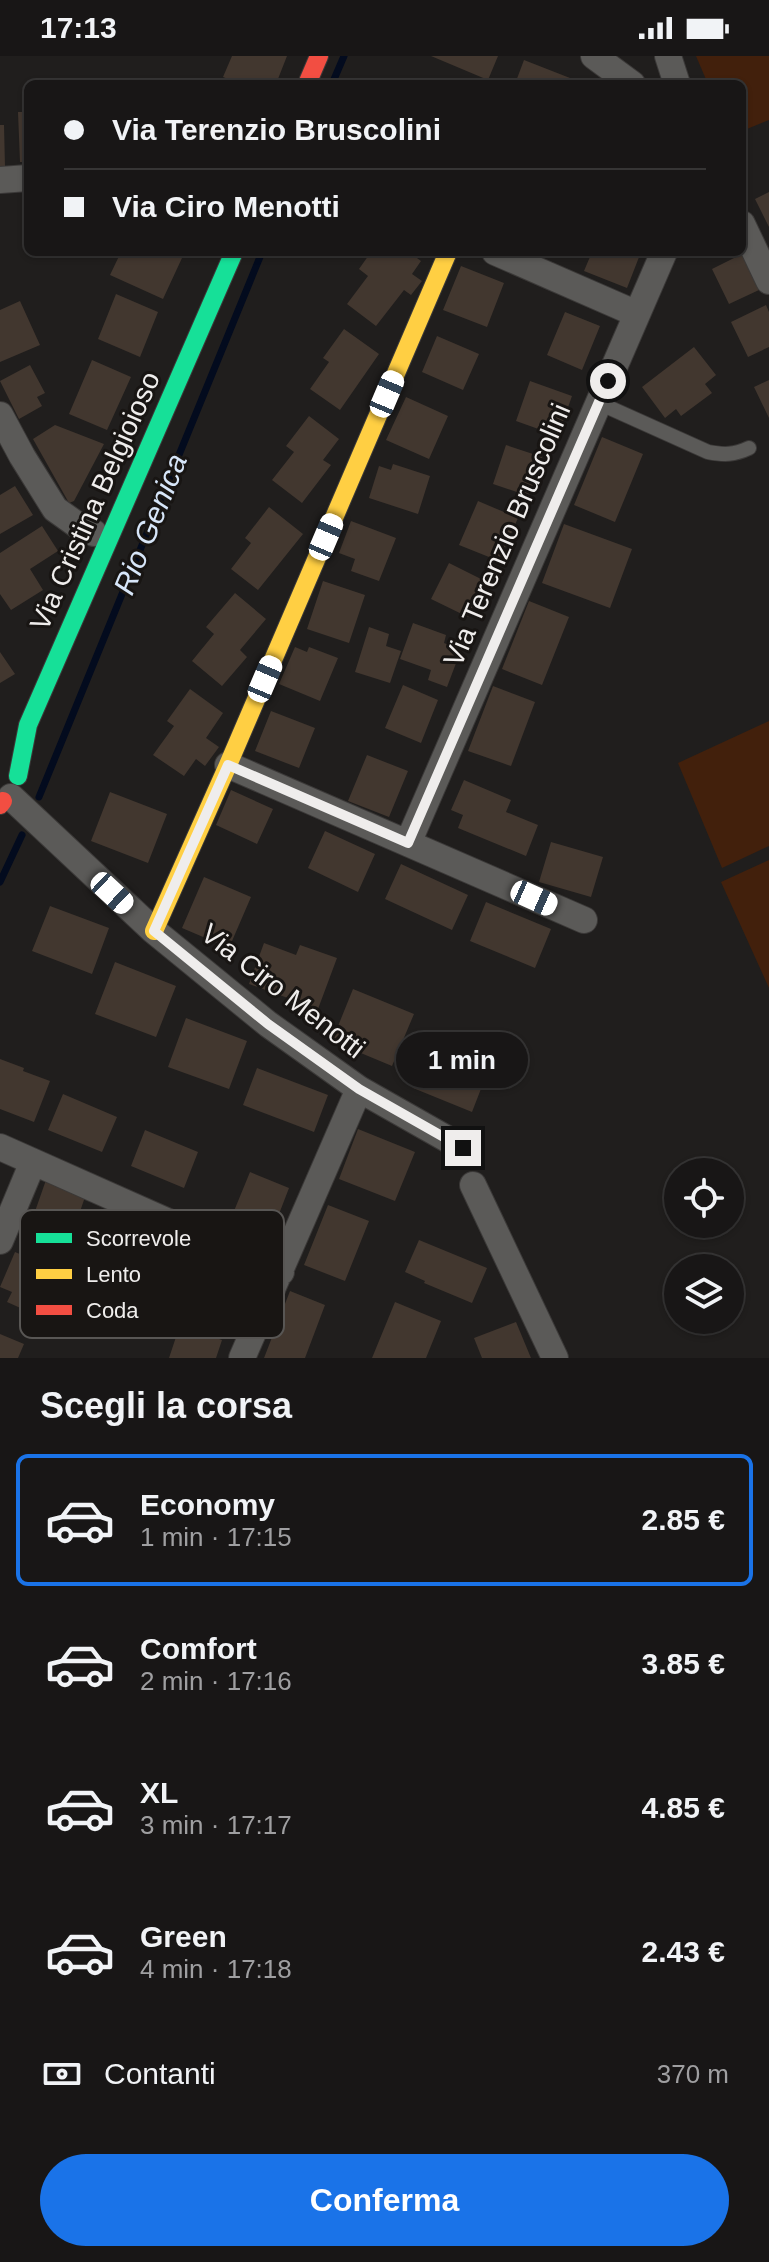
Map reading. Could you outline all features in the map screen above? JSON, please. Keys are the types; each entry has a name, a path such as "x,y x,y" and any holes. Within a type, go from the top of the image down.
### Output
{"street":[{"path":"291,80 301,56"},
{"path":"309,80 319,56"},
{"path":"594,56 627,80"},
{"path":"668,56 676,80"},
{"path":"0,180 24,178"},
{"path":"746,232 769,281"},
{"name":"Via Cristina Belgioioso","path":"8,730 214,256"},
{"name":"Via Cristina Belgioioso","path":"6,796 28,725 232,256"},
{"path":"154,931 446,256"},
{"path":"504,256 637,314"},
{"name":"Via Terenzio Bruscolini","path":"408,843 662,256"},
{"path":"0,415 55,509 94,533"},
{"path":"1,764 8,766 6,796"},
{"path":"228,765 584,920"},
{"name":"Via Ciro Menotti","path":"6,796 154,931 268,1024 359,1089 463,1148"},
{"path":"284,1265 359,1089"},
{"path":"0,1147 141,1210"},
{"path":"0,1241 33,1162"},
{"path":"473,1185 555,1358"},
{"path":"242,1358 251,1338"}],"lane":[{"path":"599,403 708,452 725,455 749,448"}],"shaded area":[{"path":"696,56 769,56 769,120 746,129 746,80 706,80"},
{"path":"769,721 769,846 722,868 678,763"},
{"path":"769,860 769,988 721,882"}],"building":[{"path":"232,56 287,56 278,80 230,80 223,77"},
{"path":"431,56 498,56 488,80"},
{"path":"524,60 570,78 569,80 516,80"},
{"path":"18,112 24,112 24,162 20,162"},
{"path":"0,125 4,125 5,167 0,167"},
{"path":"769,192 769,227 755,199"},
{"path":"119,256 182,258 163,299 110,275"},
{"path":"368,256 414,256 421,261 412,274 422,281 411,295 404,290 376,326 347,304 368,276 359,269"},
{"path":"590,256 639,256 627,288 584,271"},
{"path":"743,256 759,290 729,304 712,269"},
{"path":"461,266 504,283 487,327 443,310"},
{"path":"116,294 158,312 140,357 98,339"},
{"path":"20,301 40,345 0,362 0,310"},
{"path":"766,305 769,312 769,347 748,357 731,322"},
{"path":"565,312 600,326 582,370 547,355"},
{"path":"344,329 379,354 340,410 310,389 329,362 323,358"},
{"path":"437,336 479,354 463,390 422,372"},
{"path":"694,347 716,375 705,384 712,393 681,416 676,409 665,418 642,387"},
{"path":"92,360 131,377 107,430 69,414"},
{"path":"30,365 45,393 37,397 42,406 19,419 0,381"},
{"path":"769,380 769,418 754,387"},
{"path":"530,381 572,396 558,436 516,421"},
{"path":"406,397 448,416 429,459 386,440"},
{"path":"309,416 339,439 323,460 331,465 302,503 272,480 294,452 286,446"},
{"path":"55,425 104,444 74,501 69,503 33,439"},
{"path":"602,437 643,454 615,522 574,505"},
{"path":"506,445 542,457 529,496 493,484"},
{"path":"393,464 430,476 418,514 369,498 379,466 391,470"},
{"path":"15,486 33,515 0,534 0,495"},
{"path":"478,501 518,518 499,561 459,545"},
{"path":"269,507 303,534 258,590 231,569 251,543 245,538"},
{"path":"351,521 396,538 379,581 351,571 355,559 339,553"},
{"path":"564,524 632,549 610,608 542,583"},
{"path":"42,526 58,551 30,569 43,590 11,610 0,594 0,553"},
{"path":"449,563 485,581 468,617 431,599"},
{"path":"323,581 365,595 349,643 307,629"},
{"path":"235,593 266,619 240,650 247,657 222,686 192,661 214,634 206,627"},
{"path":"529,601 569,617 542,685 502,669"},
{"path":"413,623 446,635 444,643 461,650 447,687 428,680 431,670 400,659"},
{"path":"369,627 389,634 386,646 401,651 390,683 355,672"},
{"path":"295,647 307,652 309,647 338,658 320,701 279,684"},
{"path":"0,652 15,674 0,683"},
{"path":"403,685 438,700 421,743 385,728"},
{"path":"493,686 535,702 511,766 468,751"},
{"path":"190,689 223,713 206,738 219,747 205,766 196,759 184,776 153,755 174,726 167,721"},
{"path":"271,711 315,728 299,768 255,751"},
{"path":"367,755 408,771 389,817 348,801"},
{"path":"464,780 511,800 506,812 538,825 526,856 458,828 463,815 451,810"},
{"path":"231,790 273,809 257,844 216,825"},
{"path":"110,792 167,814 148,863 91,841"},
{"path":"325,831 375,854 358,892 308,868"},
{"path":"551,842 603,857 591,897 539,882"},
{"path":"401,864 468,895 452,930 385,899"},
{"path":"204,877 251,897 229,948 182,928"},
{"path":"486,902 551,929 535,968 470,941"},
{"path":"50,906 109,928 92,974 32,951"},
{"path":"264,943 296,955 300,945 337,958 318,1009 249,984"},
{"path":"115,962 176,986 156,1037 95,1014"},
{"path":"353,989 414,1014 392,1066 332,1041"},
{"path":"186,1018 247,1041 229,1089 168,1067"},
{"path":"432,1039 491,1063 472,1112 413,1088"},
{"path":"0,1059 50,1081 34,1122 0,1109"},
{"path":"257,1068 328,1095 314,1132 243,1105"},
{"path":"63,1094 117,1117 102,1152 48,1130"},
{"path":"358,1129 415,1152 395,1201 339,1179"},
{"path":"145,1130 198,1152 184,1188 131,1166"},
{"path":"250,1172 289,1188 281,1210 234,1210"},
{"path":"46,1180 86,1194 81,1210 36,1210"},
{"path":"328,1205 369,1221 345,1281 304,1265"},
{"path":"419,1240 487,1268 472,1303 405,1272"},
{"path":"15,1252 20,1254 20,1308 7,1302 12,1292 0,1287"},
{"path":"290,1291 325,1305 305,1358 264,1358 272,1338 284,1338 284,1306"},
{"path":"395,1302 441,1321 426,1358 372,1358"},
{"path":"516,1322 531,1358 482,1358 474,1338"},
{"path":"0,1334 24,1344 18,1358 0,1358"},
{"path":"176,1338 222,1340 216,1358 169,1358"}],"waterway":[{"name":"Rio Genica","path":"334,80 344,56"},
{"name":"Rio Genica","path":"39,797 260,256"},
{"name":"Rio Genica","path":"0,882 22,835"}],"traffic: fast":[{"path":"18,776 28,725 232,256"}],"traffic: slow":[{"path":"154,931 446,256"}],"traffic: jam":[{"path":"309,80 319,56"},
{"path":"0,805 3,801"}],"route":[{"path":"463,1148 359,1089 268,1024 154,931 228,765 408,843 608,381"}]}
